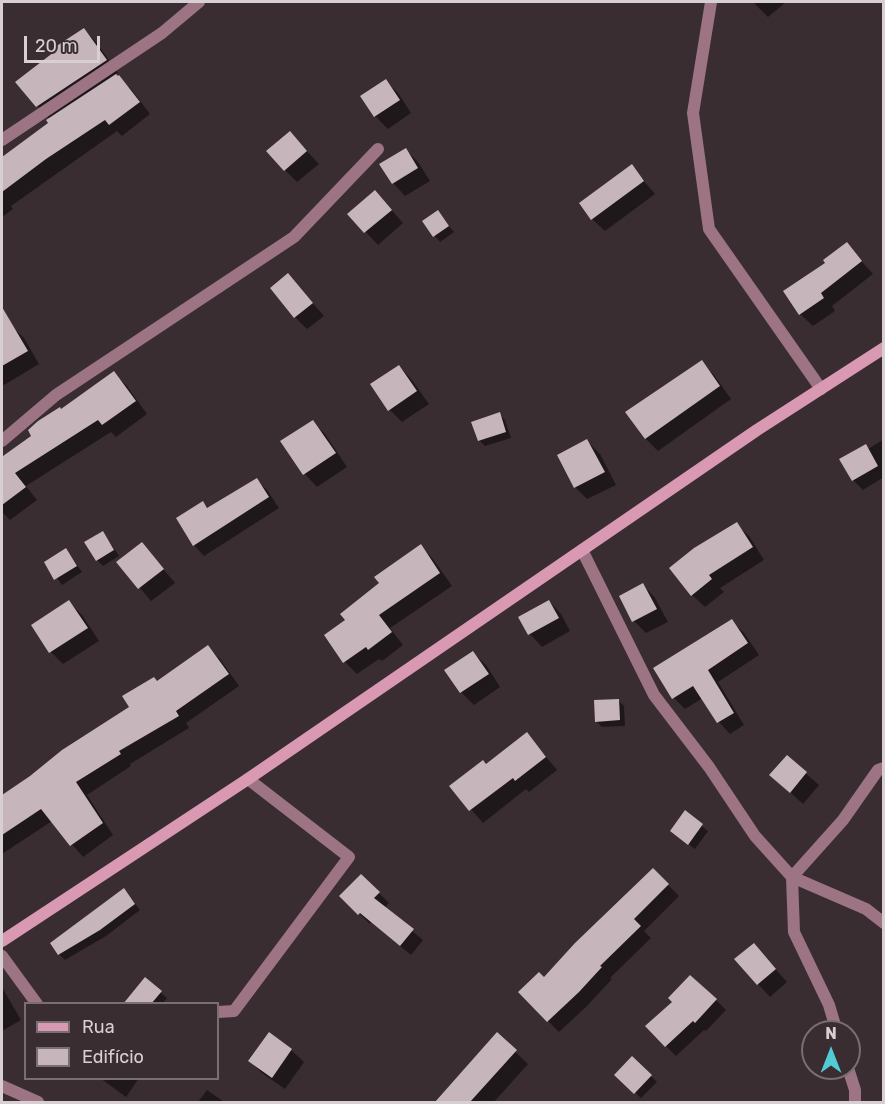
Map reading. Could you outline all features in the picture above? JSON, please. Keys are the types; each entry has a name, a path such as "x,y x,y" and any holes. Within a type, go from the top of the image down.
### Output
{"street":[{"path":"2,140 162,33 199,2"},
{"path":"711,2 693,113 709,229 821,389"},
{"path":"2,441 56,395 294,237 378,149"},
{"path":"2,941 248,779 582,550 884,348"},
{"path":"582,550 654,695 709,767 755,836 792,877 866,909 884,923"},
{"path":"833,1020 829,1005 794,932 792,877 843,820 878,770 884,768"},
{"path":"219,1012 234,1011 349,856 248,779"},
{"path":"2,956 36,1002"},
{"path":"852,1080 855,1102"},
{"path":"2,1086 38,1102"}],"building":[{"path":"84,28 107,60 36,107 15,82 54,52 52,49"},
{"path":"116,74 140,102 109,125 105,120 46,159 2,192 2,157 48,123 46,120"},
{"path":"386,79 400,100 374,117 360,96"},
{"path":"290,131 307,151 284,171 266,151"},
{"path":"406,148 418,168 392,184 379,164"},
{"path":"632,164 644,181 591,220 579,203"},
{"path":"375,190 392,210 364,233 347,214"},
{"path":"438,210 449,226 433,237 422,221"},
{"path":"847,242 862,261 821,293 824,298 799,315 783,291 825,263 823,260"},
{"path":"288,273 313,303 294,318 270,288"},
{"path":"2,307 28,351 2,366"},
{"path":"702,360 720,386 645,439 625,412"},
{"path":"399,365 417,391 388,411 370,384"},
{"path":"114,371 136,401 102,425 98,420 15,473 26,487 2,505 2,455 31,436 28,430 38,421 60,407 61,409"},
{"path":"500,412 506,432 478,441 471,422"},
{"path":"313,420 336,453 303,475 280,441"},
{"path":"587,439 605,472 574,488 557,455"},
{"path":"866,444 878,466 852,481 839,459"},
{"path":"257,478 269,497 193,546 176,518 203,501 207,508"},
{"path":"737,522 753,547 709,575 712,579 691,596 669,568 694,548"},
{"path":"103,531 114,550 96,561 84,542"},
{"path":"142,542 164,569 138,589 116,562"},
{"path":"421,544 440,573 379,615 392,632 368,650 366,647 343,663 324,635 345,620 340,614 379,583 374,577"},
{"path":"66,548 77,566 54,580 44,562"},
{"path":"643,583 657,609 632,622 619,596"},
{"path":"69,600 88,628 49,653 31,625"},
{"path":"549,600 559,618 528,635 518,617"},
{"path":"732,619 748,643 708,670 734,713 717,723 693,686 672,699 653,668"},
{"path":"208,645 229,674 176,711 179,716 119,751 121,754 76,782 103,823 70,846 41,809 2,835 2,795 62,750 129,707 122,696 154,677 157,681"},
{"path":"473,651 489,674 460,693 444,670"},
{"path":"619,699 620,720 595,722 594,700"},
{"path":"527,732 546,757 515,781 513,778 469,811 449,786 483,760 486,764"},
{"path":"787,755 807,772 790,793 769,775"},
{"path":"685,810 703,824 688,845 670,831"},
{"path":"653,868 669,884 634,919 641,926 600,966 602,967 579,992 547,1022 518,992 539,972 544,977 575,943"},
{"path":"361,874 380,892 374,898 414,929 400,946 360,913 358,915 339,896"},
{"path":"124,888 135,904 100,930 58,955 50,943"},
{"path":"754,943 776,969 757,985 734,959"},
{"path":"690,975 717,999 695,1023 693,1021 665,1047 645,1026 672,1002 668,998"},
{"path":"145,977 162,991 153,1002 125,1002"},
{"path":"269,1032 292,1049 272,1078 248,1061"},
{"path":"497,1032 517,1050 470,1102 435,1102"},
{"path":"632,1056 652,1075 634,1094 614,1075"}]}
